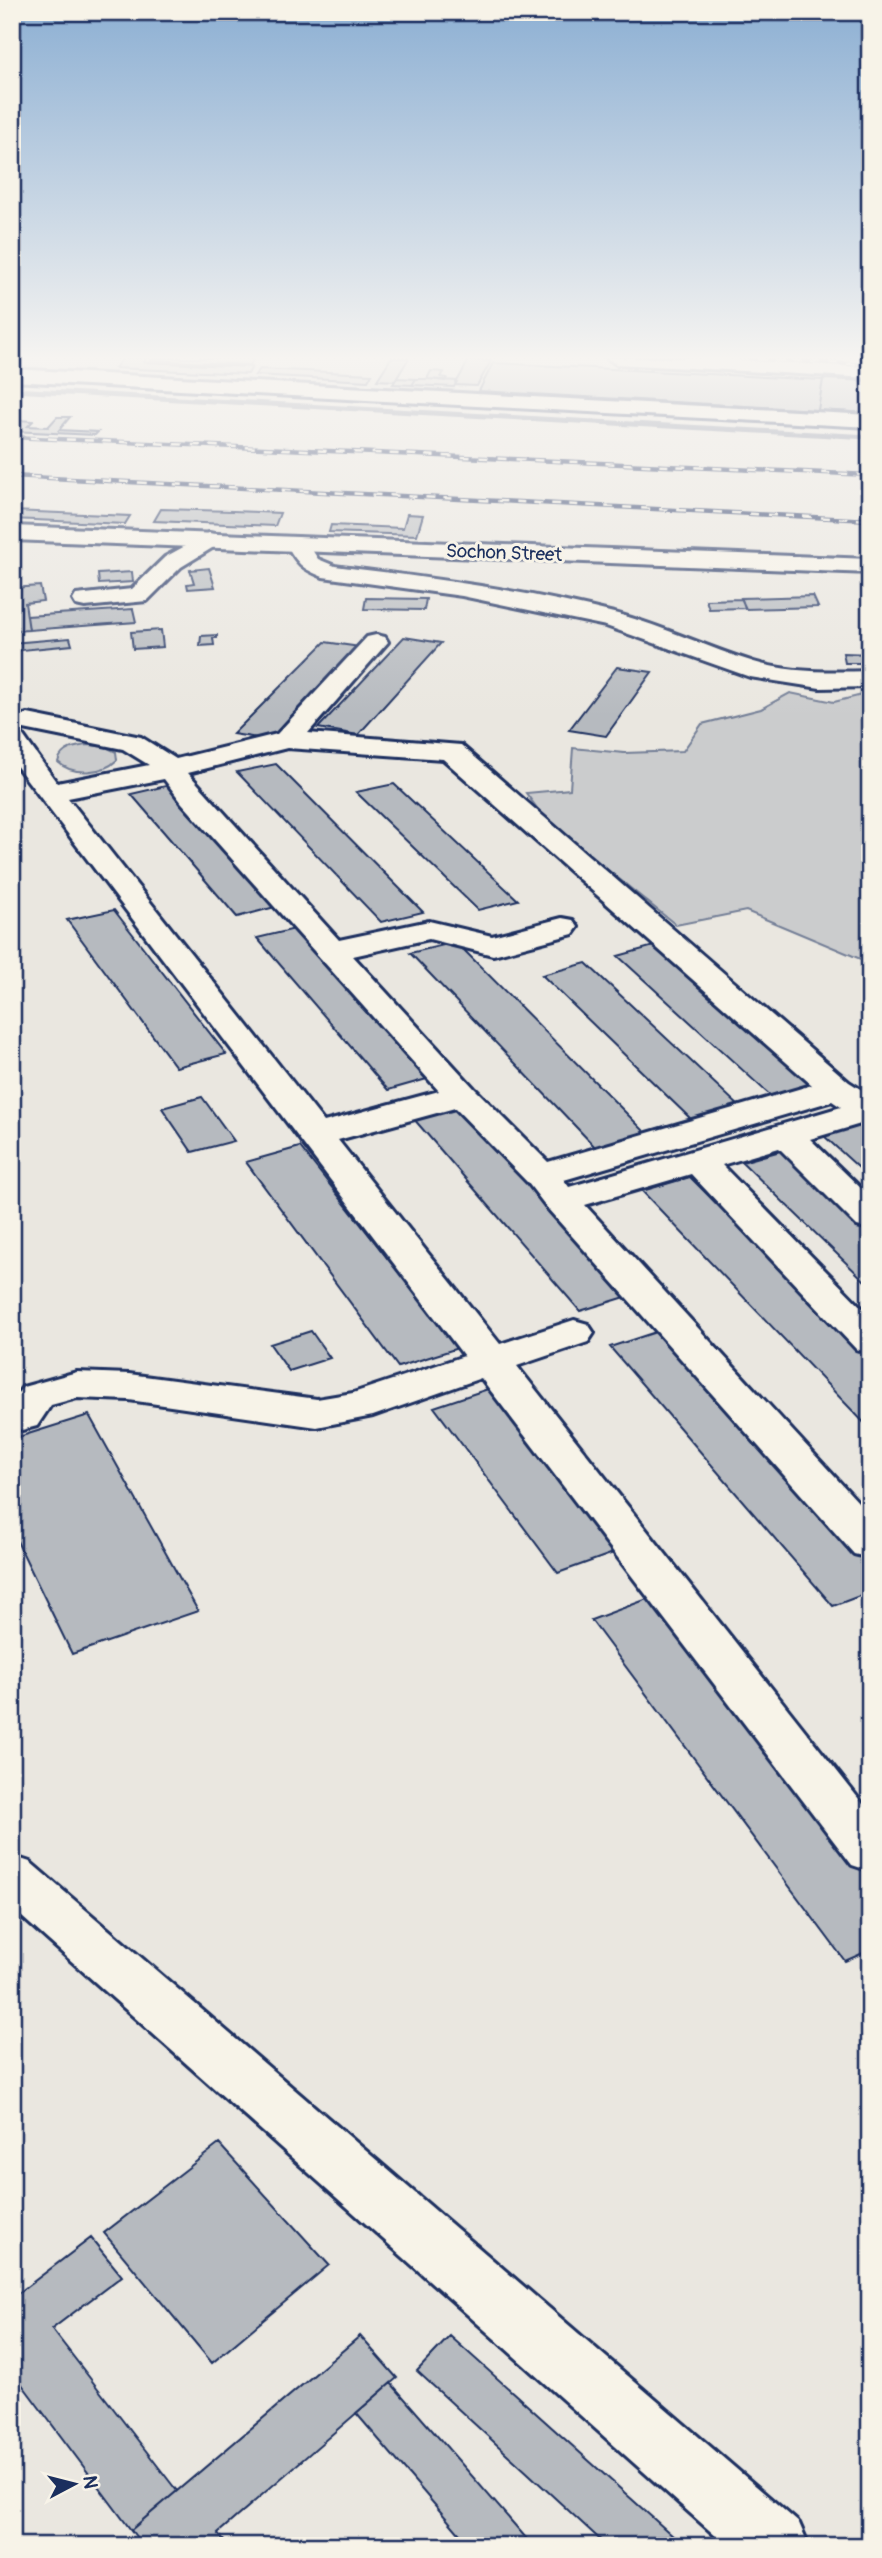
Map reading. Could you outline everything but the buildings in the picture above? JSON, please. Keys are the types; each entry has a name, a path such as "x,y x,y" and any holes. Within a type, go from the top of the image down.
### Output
{"main road":[{"name":"Sochon Street","path":"12,533 870,566"},
{"path":"85,600 139,596 173,562 209,540"},
{"path":"297,544 310,564 331,572 462,589 611,620 655,633 750,669 820,680 870,679"},
{"path":"287,740 376,642"},
{"path":"16,725 131,743 149,752 171,769 192,797 462,1095 551,1188 870,1543"},
{"path":"16,725 50,793 870,1851"},
{"path":"50,793 171,769 287,740 451,751 837,1089 869,1112"},
{"path":"333,951 429,930 494,946 562,927"},
{"path":"551,1188 837,1089"},
{"path":"315,1135 462,1095"},
{"path":"551,1188 698,1161 869,1112"},
{"path":"786,1135 870,1218"},
{"path":"698,1161 870,1340"},
{"path":"22,1416 37,1396 77,1385 194,1395 317,1413 358,1406 574,1333"},
{"path":"12,1877 776,2546"}],"shaded area":[{"path":"790,693 834,702 870,693 870,963 746,911 676,925 545,819 526,793 570,789 573,748 624,753 683,751 702,724 761,709"},
{"path":"89,745 106,747 116,752 117,760 104,768 88,772 71,770 58,762 66,751"}],"railway":[{"path":"39,477 870,520"}]}
